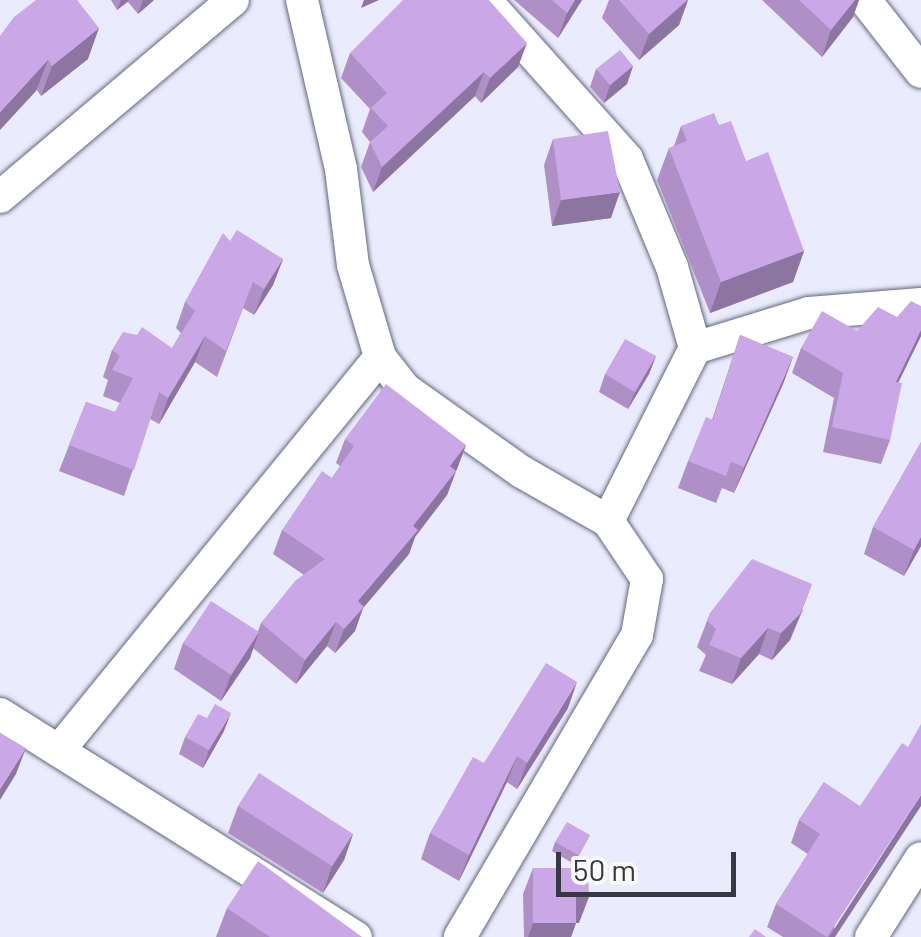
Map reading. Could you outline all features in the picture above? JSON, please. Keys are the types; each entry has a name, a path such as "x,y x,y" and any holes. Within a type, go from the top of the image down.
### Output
{"street":[{"path":"0,197 232,0"},
{"path":"302,0 341,169 352,264 380,357 405,390 522,472 608,521 647,579 636,636 460,937"},
{"path":"485,0 627,159 672,267 695,348 608,521"},
{"path":"866,0 921,72"},
{"path":"695,348 809,313 921,304"},
{"path":"60,749 380,357"},
{"path":"0,714 356,937"},
{"path":"871,937 921,858"}],"building":[{"path":"36,0 77,0 99,28 52,66 48,60 0,112 0,36 14,17"},
{"path":"403,0 489,0 527,43 490,78 484,72 382,167 370,142 388,126 371,108 387,93 350,53"},
{"path":"552,0 575,0 567,13"},
{"path":"619,0 687,0 649,34"},
{"path":"799,0 855,0 831,30"},
{"path":"620,50 633,66 610,85 596,69"},
{"path":"714,113 719,125 731,121 746,161 768,152 804,251 721,282 669,148 687,141 681,126"},
{"path":"608,131 620,192 561,200 553,139"},
{"path":"237,230 283,259 264,289 253,282 226,351 205,336 168,398 159,392 134,470 69,445 86,402 115,412 133,378 112,370 120,356 112,350 123,332 137,335 142,327 172,348 195,311 185,302 223,233 230,241"},
{"path":"911,301 921,306 921,330 896,382 902,383 890,440 832,427 843,373 801,348 822,311 857,331 878,307 897,317"},
{"path":"740,335 793,357 744,467 731,462 726,476 688,461 706,417 713,420"},
{"path":"625,339 656,356 635,392 605,374"},
{"path":"386,384 466,445 450,466 456,471 413,526 418,530 358,601 364,607 344,629 336,622 305,660 261,623 295,581 325,559 282,530 322,471 332,478 354,446 345,439"},
{"path":"921,442 921,537 914,550 873,527"},
{"path":"752,559 812,584 800,614 781,633 768,628 741,658 709,645 716,629 707,621"},
{"path":"211,601 259,632 231,675 183,643"},
{"path":"546,663 577,682 527,763 517,756 469,855 430,833 473,757 484,763"},
{"path":"215,704 231,713 209,750 185,737 198,714 207,718"},
{"path":"921,724 921,795 827,937 776,904 820,834 799,820 824,782 860,806 902,743 908,747"},
{"path":"0,733 26,748 0,789"},
{"path":"259,773 353,834 332,866 238,806"},
{"path":"567,822 590,835 578,855 555,842"},
{"path":"258,861 362,937 270,937 227,908"},
{"path":"533,868 588,868 589,897 576,897 576,923 533,923"},
{"path":"755,929 766,937 749,937"}]}
